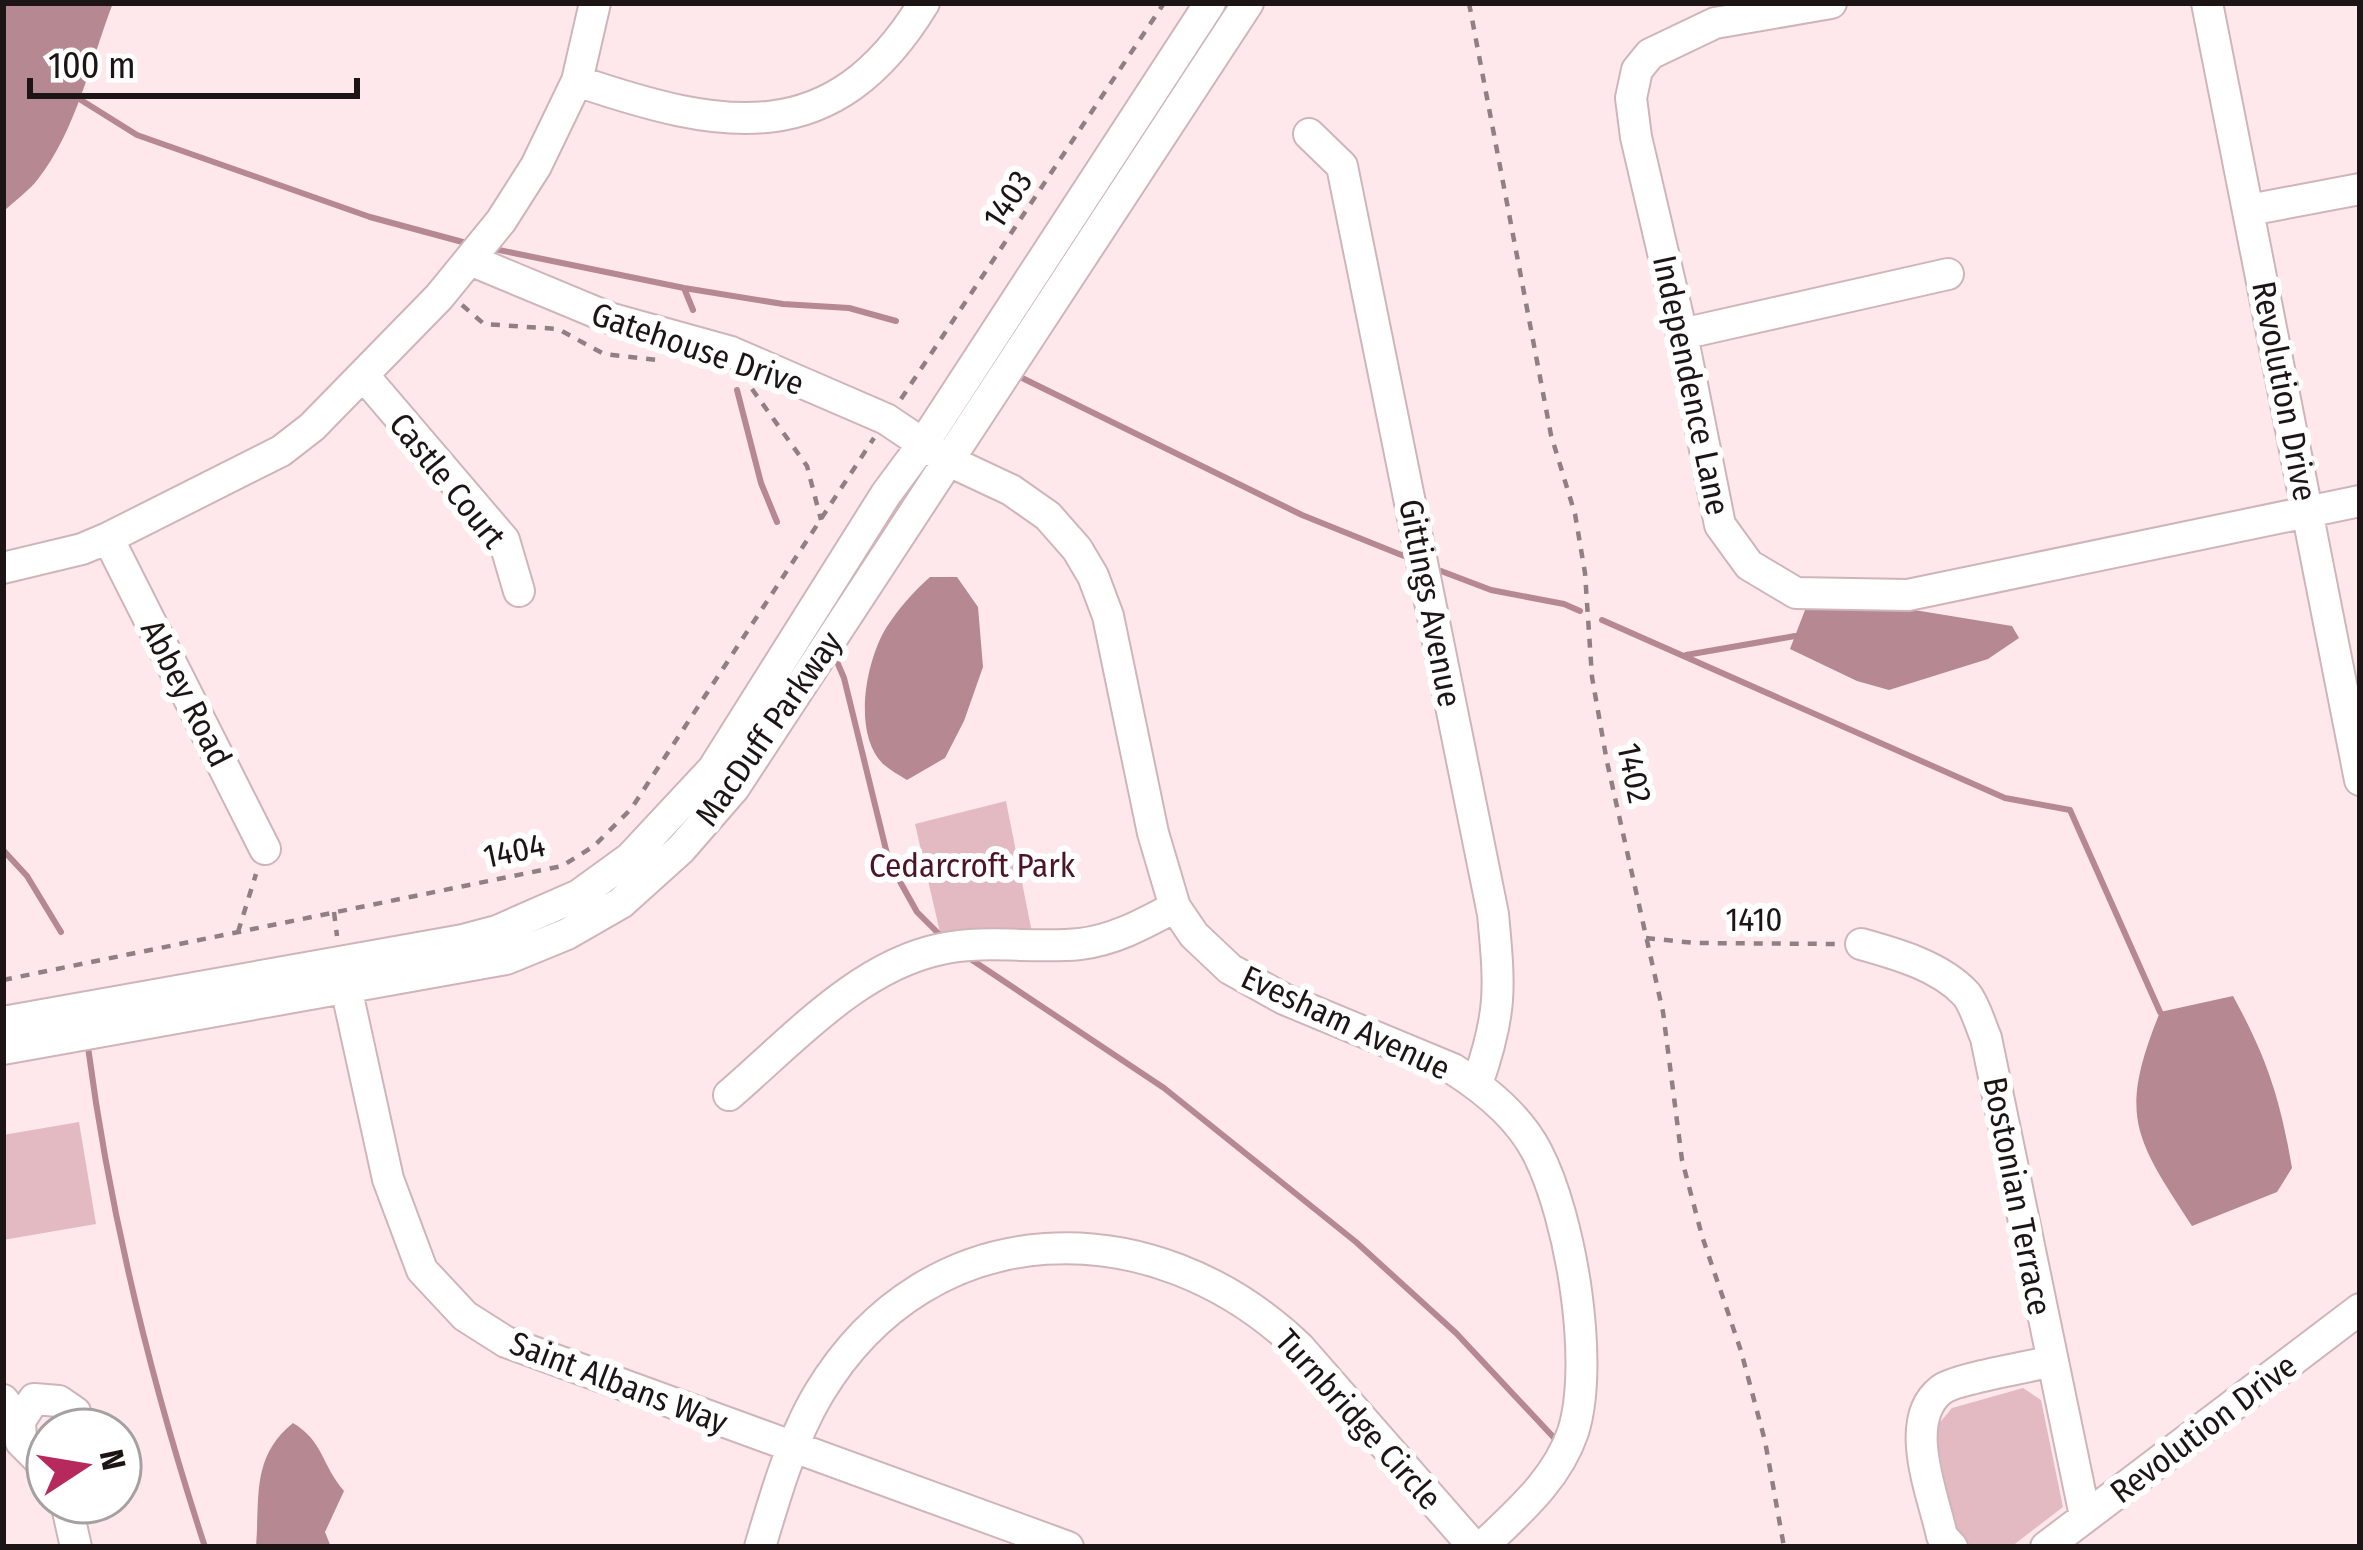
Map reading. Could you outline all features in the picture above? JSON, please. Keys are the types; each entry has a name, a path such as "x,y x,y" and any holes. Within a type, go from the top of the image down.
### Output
{"street":[{"path":"3,568 109,538 281,451 364,376 470,260 536,166 577,81 595,3"},
{"path":"577,81 705,117 737,119 806,110 834,99 873,69 907,32 924,3"},
{"name":"MacDuff Parkway","path":"3,1022 506,958 596,919 655,876 734,788 1210,3"},
{"name":"MacDuff Parkway","path":"935,452 1248,3"},
{"name":"Independence Lane","path":"1832,3 1715,23 1650,53 1637,70 1631,98 1720,525 1749,565 1796,593 1908,595 2360,501"},
{"name":"Revolution Drive","path":"2207,3 2360,780"},
{"name":"Gittings Avenue","path":"1309,134 1342,166 1493,914 1501,996 1478,1084"},
{"path":"2249,210 2360,189"},
{"name":"Gatehouse Drive","path":"470,260 612,319 730,352 886,419 935,452"},
{"path":"1682,334 1948,274"},
{"name":"Castle Court","path":"364,376 504,540 519,591"},
{"name":"Evesham Avenue","path":"935,452 1011,490 1048,516 1093,576 1108,616 1139,778 1175,907 1194,934 1230,969 1284,999 1453,1069 1478,1084 1515,1119 1537,1150 1554,1191 1578,1309 1583,1392 1565,1450 1534,1498 1478,1547"},
{"name":"Abbey Road","path":"109,538 265,849"},
{"path":"729,1095 861,986 940,949 1081,944 1113,937 1175,907"},
{"name":"Bostonian Terrace","path":"1861,944 1899,954 1944,977 1968,996 1986,1038 2085,1516"},
{"name":"MacDuff Parkway","path":"3,1048 343,976"},
{"name":"Saint Albans Way","path":"343,976 388,1179 422,1270 465,1316 506,1342 1068,1547"},
{"name":"Turnbridge Circle","path":"760,1547 818,1394 854,1345 898,1304 950,1274 1037,1246 1111,1250 1161,1261 1223,1288 1268,1317 1478,1547"},
{"name":"Revolution Drive","path":"2046,1547 2360,1309"},
{"path":"1952,1547 1942,1536 1922,1442 1924,1412 1942,1388 2052,1361"},
{"path":"24,1445 12,1410 34,1400 59,1400 67,1406"}],"path":[{"name":"1403","path":"886,419 1164,3"},
{"name":"1402","path":"1468,3 1552,435 1575,514 1585,573 1592,677 1664,1012 1682,1160 1765,1441 1784,1547"},
{"path":"439,297 462,305 484,324 558,329 604,354 662,361"},
{"path":"747,382 807,466 821,520"},
{"name":"1404","path":"3,980 562,866 594,846 631,809 886,419"},
{"path":"238,932 265,849"},
{"name":"1410","path":"1646,938 1695,943 1861,944"}],"green space":[{"name":"Cedarcroft Park","path":"1006,801 1033,938 942,941 915,824"},
{"path":"79,1122 96,1224 3,1240 3,1135"},
{"path":"2023,1388 2041,1400 2063,1507 2011,1547 1967,1547 1951,1519 1935,1428 1952,1408"}],"shaded area":[{"path":"3,3 113,3 63,139 38,179 3,212"},
{"path":"930,577 957,577 978,607 983,667 945,758 907,780 873,751 865,697 886,628"},
{"path":"1902,608 2012,626 2019,638 1988,659 1889,690 1857,681 1790,649 1805,610"},
{"path":"2233,996 2271,1079 2292,1168 2277,1192 2192,1226 2145,1147 2136,1102 2139,1077 2160,1012"},
{"path":"293,1423 317,1446 344,1491 325,1532 331,1547 256,1547 264,1464"}],"waterway":[{"path":"81,100 137,135 370,217 470,244"},
{"path":"489,248 684,288 783,304 849,308 896,321"},
{"path":"684,288 693,310"},
{"path":"1018,376 1302,515 1404,556"},
{"path":"737,390 761,483 777,522"},
{"path":"1441,571 1491,590 1580,611"},
{"path":"1602,620 2005,798 2070,810 2160,1012"},
{"path":"1686,655 1795,636"},
{"path":"835,657 889,862 917,912 942,937"},
{"path":"3,850 27,876 61,932"},
{"path":"966,956 1164,1088 1356,1242 1456,1333 1557,1441"},
{"path":"88,1047 135,1299 205,1547"}]}
